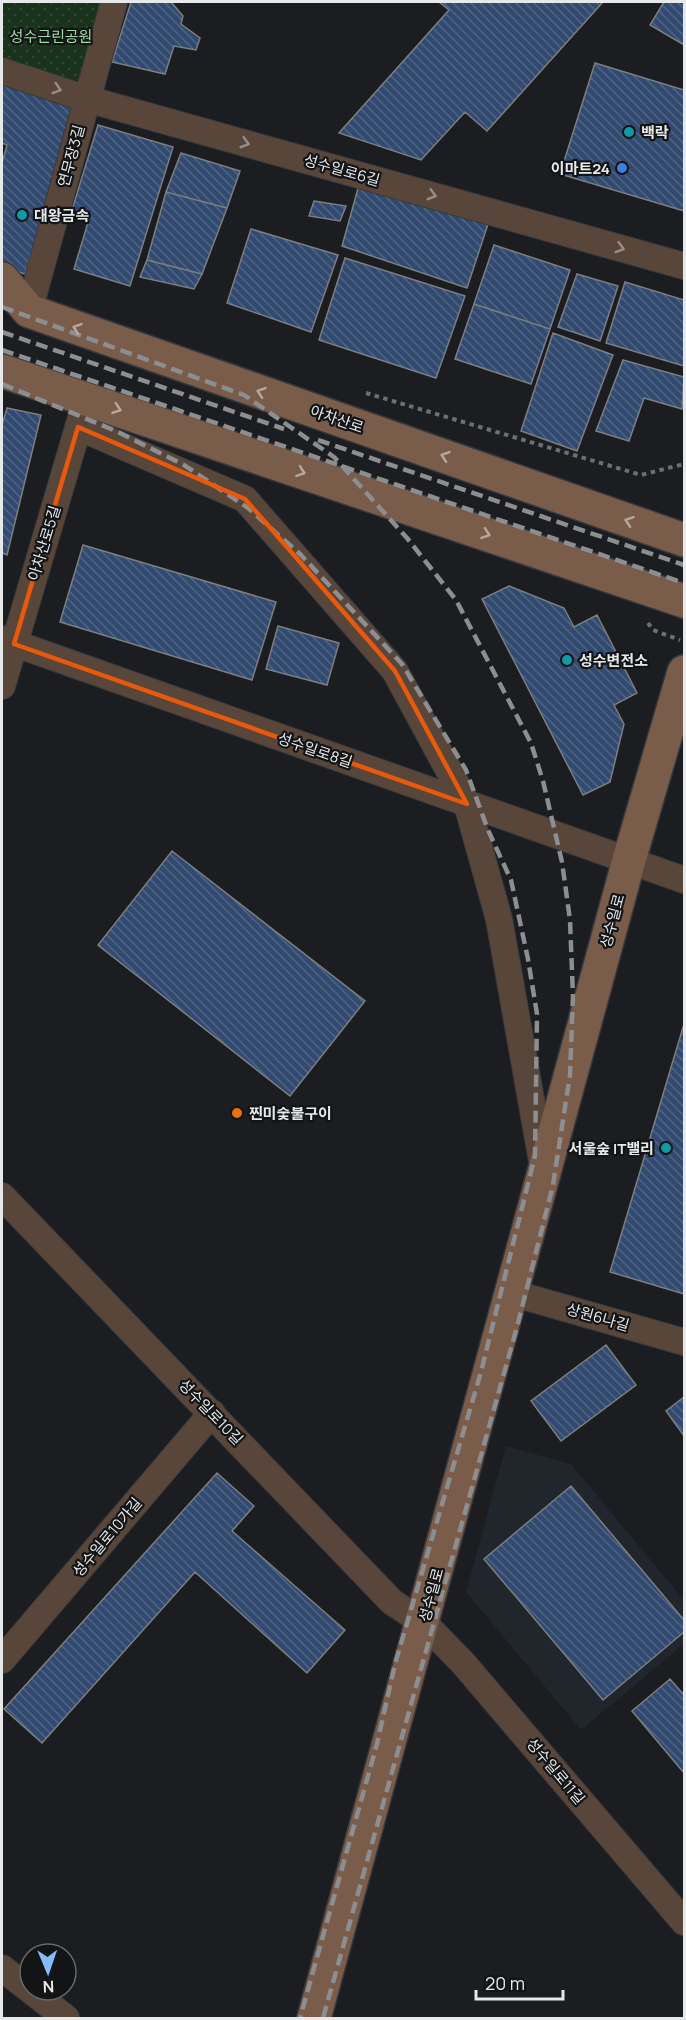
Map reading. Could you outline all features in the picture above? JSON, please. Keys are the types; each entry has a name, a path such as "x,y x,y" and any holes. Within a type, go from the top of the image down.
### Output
{"main road":[{"name":"아차산로","path":"2,279 29,310 684,540"},
{"path":"2,371 82,413 684,601"},
{"name":"성수일로","path":"314,2019 424,1623 629,860 684,672"}],"street":[{"name":"연무장3길","path":"29,310 114,2"},
{"name":"성수일로6길","path":"2,71 87,99 684,266"},
{"name":"아차산로5길","path":"2,686 8,641 82,413"},
{"path":"82,413 245,499 395,671 467,804"},
{"name":"성수일로8길","path":"8,641 684,880"},
{"name":"성수일로","path":"467,804 499,919 544,1172"},
{"name":"성수일로10길","path":"2,1196 392,1602 424,1623"},
{"name":"상원6나길","path":"512,1293 684,1342"},
{"name":"성수일로10가길","path":"2,1660 212,1413"},
{"name":"성수일로11길","path":"424,1623 463,1663 684,1922"},
{"path":"2,1968 66,2019"}],"highlighted area":[{"path":"78,427 245,499 395,671 467,804 14,644"}],"shaded area":[{"path":"506,1446 571,1464 684,1600 684,1644 581,1730 466,1592"}],"green space":[{"name":"성수근린공원","path":"2,2 100,2 79,82 2,57"}],"building":[{"path":"131,2 171,2 183,16 181,24 200,38 196,50 174,46 165,74 112,62"},
{"path":"439,2 603,2 487,131 465,112 421,160 339,133 449,10"},
{"path":"664,2 684,2 684,45 650,25"},
{"name":"백락","path":"595,63 684,90 684,211 560,174"},
{"name":"대왕금속","path":"2,83 76,104 25,274 2,267 2,163 7,145 2,143"},
{"path":"98,125 173,147 130,286 74,269 89,219 71,213"},
{"path":"181,153 240,171 227,208 166,192"},
{"path":"359,185 489,221 467,288 342,246"},
{"path":"166,192 227,208 202,274 147,260"},
{"path":"314,201 346,206 340,221 309,216"},
{"path":"251,229 338,255 311,332 227,303"},
{"path":"494,245 570,270 550,329 474,304"},
{"path":"345,258 465,296 436,378 319,340"},
{"path":"147,260 202,274 194,289 140,277"},
{"path":"577,274 618,286 600,341 558,327"},
{"path":"625,282 684,300 684,366 606,343"},
{"path":"474,304 550,329 531,384 455,359"},
{"path":"553,333 613,355 577,451 521,431"},
{"path":"623,360 684,377 682,409 644,398 629,441 596,431"},
{"path":"7,408 41,415 7,555 2,553 2,425"},
{"path":"83,545 276,602 252,680 60,622"},
{"name":"성수변전소","path":"509,586 564,608 574,627 597,615 637,693 614,705 624,724 610,782 583,795 482,599"},
{"path":"278,626 339,643 327,685 266,669"},
{"path":"172,851 365,1001 290,1096 98,945"},
{"name":"서울숲 IT밸리","path":"684,1024 684,1294 610,1272"},
{"path":"606,1345 636,1385 561,1441 531,1401"},
{"path":"684,1397 684,1436 666,1411"},
{"path":"217,1473 254,1506 232,1531 345,1630 307,1673 195,1572 42,1743 4,1709"},
{"path":"571,1486 684,1620 684,1632 603,1700 484,1559"},
{"path":"670,1679 684,1695 684,1773 632,1711"}],"railway":[{"path":"2,307 244,395 334,457 407,538 456,600 531,743 543,781 562,862 570,920 573,996 570,1075 553,1185 517,1327 323,2018"},
{"path":"2,332 284,429"},
{"path":"2,350 684,583"},
{"path":"2,384 116,431 184,465 248,508 301,555 402,664 466,770 488,830 511,880 528,959 537,1014 535,1156 481,1372 395,1664 377,1744 300,2018"},
{"path":"318,440 684,565"}],"place":[{"name":"백락","path":"629,132"},
{"name":"이마트24","path":"622,168"},
{"name":"대왕금속","path":"22,215"},
{"name":"성수변전소","path":"567,660"},
{"name":"찐미숯불구이","path":"237,1113"},
{"name":"서울숲 IT밸리","path":"666,1148"}]}
